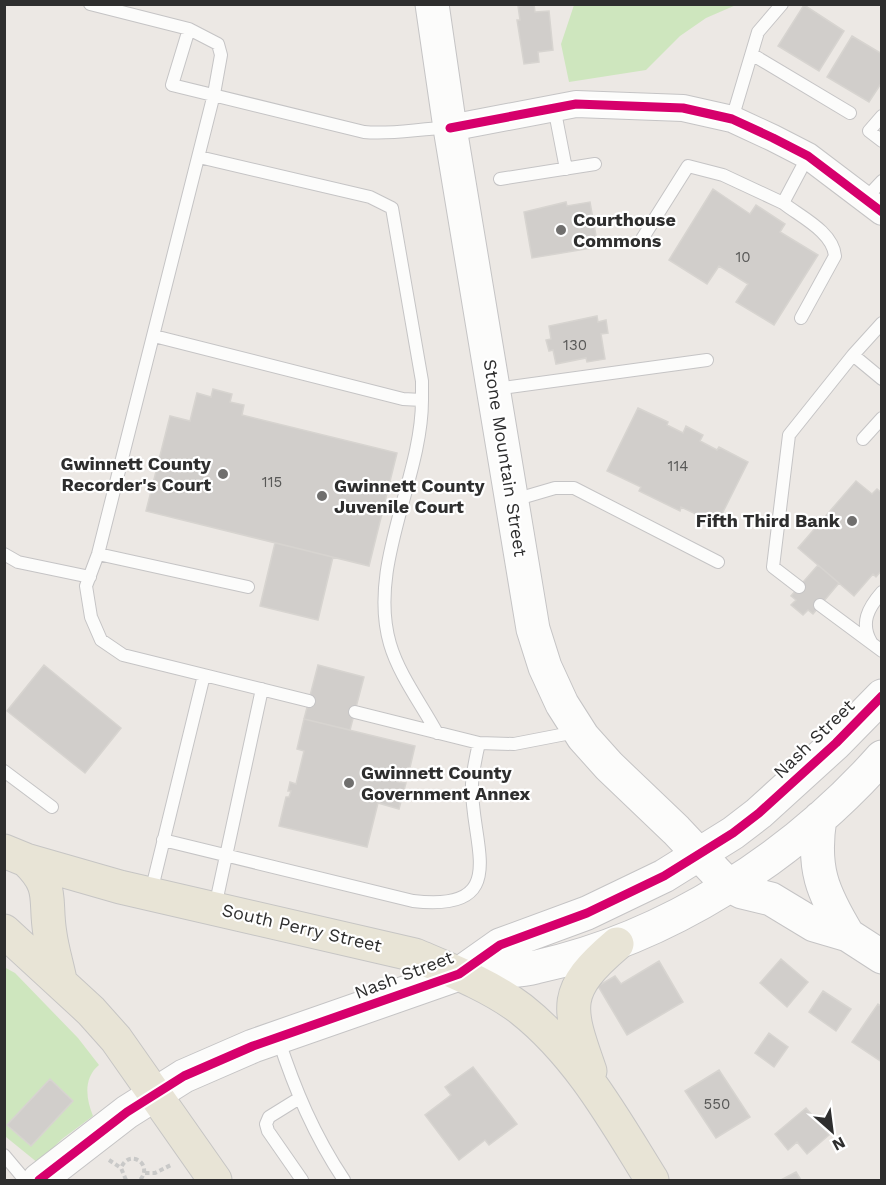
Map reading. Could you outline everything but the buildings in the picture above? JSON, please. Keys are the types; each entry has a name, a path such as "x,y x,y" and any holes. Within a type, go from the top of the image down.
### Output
{"main road":[{"name":"South Perry Street","path":"15,855 151,894 415,955 459,974 520,1008 560,1045 596,1090 652,1180"},
{"path":"15,855 41,875 46,885 50,932 60,980"},
{"path":"5,931 60,980 116,1039 215,1180"},
{"path":"596,1090 576,1033 573,1013 574,993 594,964 617,944"}],"street":[{"name":"Stone Mountain Street","path":"432,4 511,501 533,630 545,667 562,704 580,731 609,766 700,854 728,885"},
{"path":"450,128 576,104 683,108 732,119 808,156 876,197"},
{"name":"Nash Street","path":"459,974 500,945 559,925 627,896 734,833 792,784 882,696"},
{"name":"Nash Street","path":"39,1180 111,1124 184,1076 278,1038 459,974 535,968 617,944 684,911 728,885 820,818 882,757"},
{"path":"820,818 816,851 822,887 848,935"},
{"path":"728,885 742,892 771,899 814,925 848,935 882,957"}],"lane":[{"path":"90,4 189,28 218,44 221,55 199,157 154,336 98,554 86,586 91,617 101,640 123,655 309,701"},
{"path":"732,119 758,32 782,4"},
{"path":"189,28 172,85 364,132 383,134 420,128 450,128"},
{"path":"753,55 850,113"},
{"path":"554,107 566,169"},
{"path":"882,116 869,130 882,141"},
{"path":"783,203 808,156"},
{"path":"199,157 370,197 392,208 422,381 422,400 418,441 387,579 384,616 390,645 438,733"},
{"path":"500,179 595,164"},
{"path":"642,239 688,166 723,175 783,203 827,236 834,246 835,256 801,318"},
{"path":"799,587 773,567 786,442 792,428 882,323"},
{"path":"154,336 403,399 422,400"},
{"path":"853,355 882,379"},
{"path":"494,390 707,360"},
{"path":"863,439 882,418"},
{"path":"511,501 555,488 574,488 718,561"},
{"path":"4,554 18,562 90,577"},
{"path":"98,554 248,587"},
{"path":"877,647 866,631 866,618 882,592"},
{"path":"820,605 877,647"},
{"path":"151,894 204,675"},
{"path":"215,907 262,689"},
{"path":"355,712 478,743 514,744 580,731"},
{"path":"163,840 413,901 439,904 453,902 466,895 475,884 480,870 472,785 478,743"},
{"path":"4,771 52,807"},
{"path":"278,1038 298,1099 318,1139 344,1180"},
{"path":"298,1099 269,1117 266,1124 268,1131 302,1180"},
{"path":"4,1155 26,1180"}],"path":[{"path":"105,1155 121,1168 126,1180"},
{"path":"121,1168 124,1161 135,1158 142,1162 145,1173"},
{"path":"145,1173 155,1173 171,1165"},
{"path":"140,1180 145,1173"}],"green space":[{"path":"574,4 736,5 706,18 680,36 646,70 569,82 561,44"},
{"path":"4,967 15,973 78,1038 99,1065 90,1076 87,1089 93,1116 62,1139 38,1163 6,1137"}],"cycle path":[{"path":"450,128 576,104 683,108 732,119 808,156 882,212"},
{"path":"39,1180 127,1112 184,1076 253,1046 459,974 500,945 587,913 664,876 733,833 759,813 836,743 882,696"}],"place":[{"name":"Courthouse Commons","path":"561,230"},
{"name":"Gwinnett County Recorder's Court","path":"223,474"},
{"name":"Gwinnett County Juvenile Court","path":"322,496"},
{"name":"Fifth Third Bank","path":"852,521"},
{"name":"Gwinnett County Government Annex","path":"349,783"}]}
